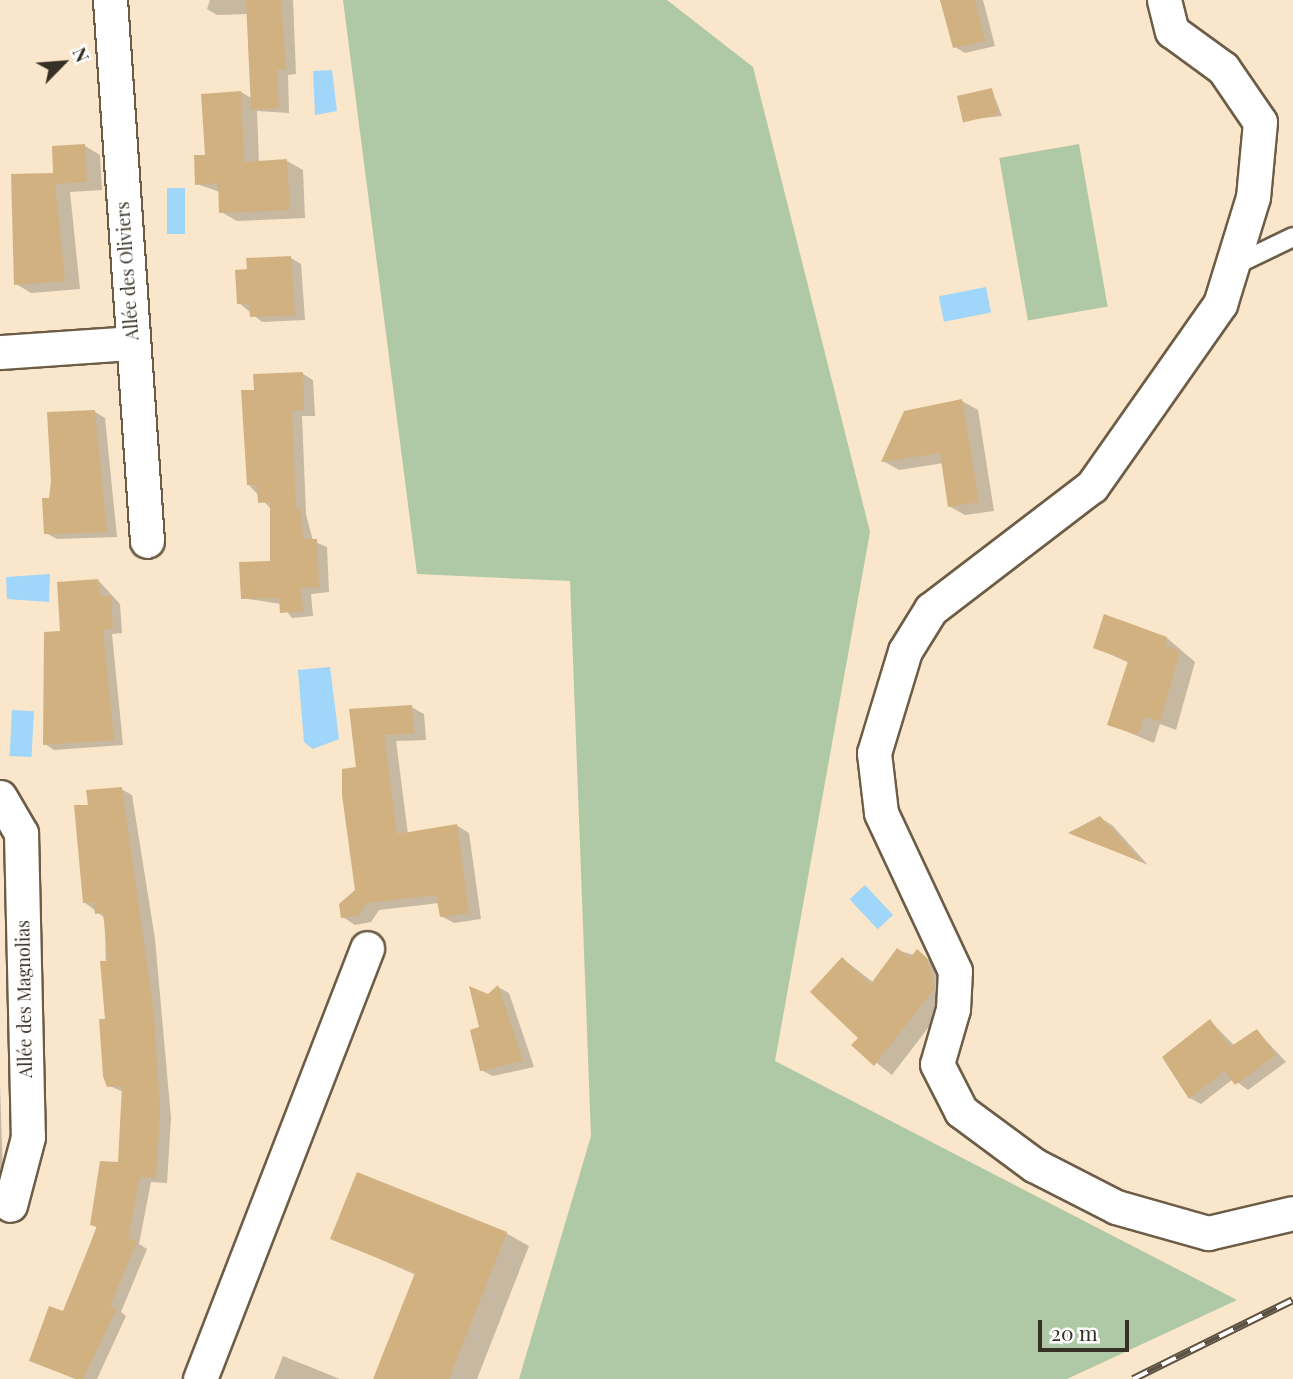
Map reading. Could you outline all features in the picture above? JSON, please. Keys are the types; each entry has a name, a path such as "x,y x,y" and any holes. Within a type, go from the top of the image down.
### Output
{"street":[{"name":"Allée des Oliviers","path":"110,0 146,541"},
{"path":"1164,0 1172,31 1223,68 1260,122 1253,197 1220,304 1092,486 931,609 905,651 874,753 881,813 954,971 953,1009 937,1064 961,1111 1034,1165 1116,1207 1208,1233 1293,1213"},
{"path":"0,352 132,343"},
{"name":"Allée des Magnolias","path":"0,797 21,834 11,998 28,1137 10,1205"},
{"path":"200,1379 367,948"}],"lane":[{"path":"1231,267 1293,237"}],"green space":[{"path":"343,0 667,0 753,67 870,532 775,1061 1237,1300 1067,1379 519,1379 591,1136 570,581 417,574"},
{"path":"1079,144 1108,306 1028,321 999,158"}],"water":[{"path":"332,70 337,111 315,115 313,71"},
{"path":"167,188 185,188 185,234 167,234"},
{"path":"986,287 991,313 944,322 939,296"},
{"path":"50,574 49,602 7,599 6,577"},
{"path":"330,667 339,739 313,749 304,742 298,670"},
{"path":"12,710 34,711 32,757 10,756"},
{"path":"865,885 893,915 878,929 850,899"}],"building":[{"path":"246,0 281,0 286,69 277,70 279,108 251,110"},
{"path":"940,0 975,0 985,41 953,48"},
{"path":"992,88 998,114 963,122 957,96"},
{"path":"241,91 244,162 287,159 290,210 219,213 218,183 195,185 194,155 205,155 201,94"},
{"path":"85,144 87,182 55,184 65,281 14,285 11,174 53,173 52,146"},
{"path":"291,256 295,315 250,317 249,304 237,304 235,270 247,269 246,258"},
{"path":"303,372 304,410 292,411 296,509 301,509 303,539 317,539 319,587 301,588 303,611 280,613 279,598 241,599 239,562 270,561 270,502 258,503 257,485 247,485 241,390 254,390 253,374"},
{"path":"962,399 979,502 948,507 940,453 881,462 904,411"},
{"path":"95,410 107,532 44,534 42,498 49,498 51,481 47,412"},
{"path":"98,579 101,597 111,596 113,628 103,630 114,740 43,745 44,632 60,631 57,582"},
{"path":"1104,614 1167,637 1165,645 1180,651 1160,722 1144,716 1138,735 1107,725 1128,661 1093,648"},
{"path":"412,705 414,733 384,735 397,834 457,824 469,913 440,917 436,895 366,903 358,916 341,918 339,904 355,890 342,795 342,769 356,767 349,709"},
{"path":"122,787 154,1014 160,1111 156,1178 140,1177 128,1238 137,1241 110,1306 117,1308 83,1379 76,1379 29,1361 49,1306 63,1311 97,1227 90,1225 100,1161 118,1162 122,1086 107,1087 103,1076 99,1019 105,1019 100,961 108,961 103,913 95,914 94,902 83,903 74,805 88,805 86,790"},
{"path":"1100,816 1142,862 1068,833"},
{"path":"897,948 910,958 917,949 927,958 935,988 874,1066 851,1045 858,1038 810,992 842,957 870,985"},
{"path":"498,985 523,1061 480,1071 470,1030 479,1027 469,986 488,994"},
{"path":"1210,1019 1230,1047 1257,1029 1276,1055 1235,1085 1225,1071 1189,1099 1162,1057"},
{"path":"357,1172 507,1232 449,1379 373,1379 415,1273 330,1239"}],"railway":[{"path":"1133,1379 1293,1300"}]}
